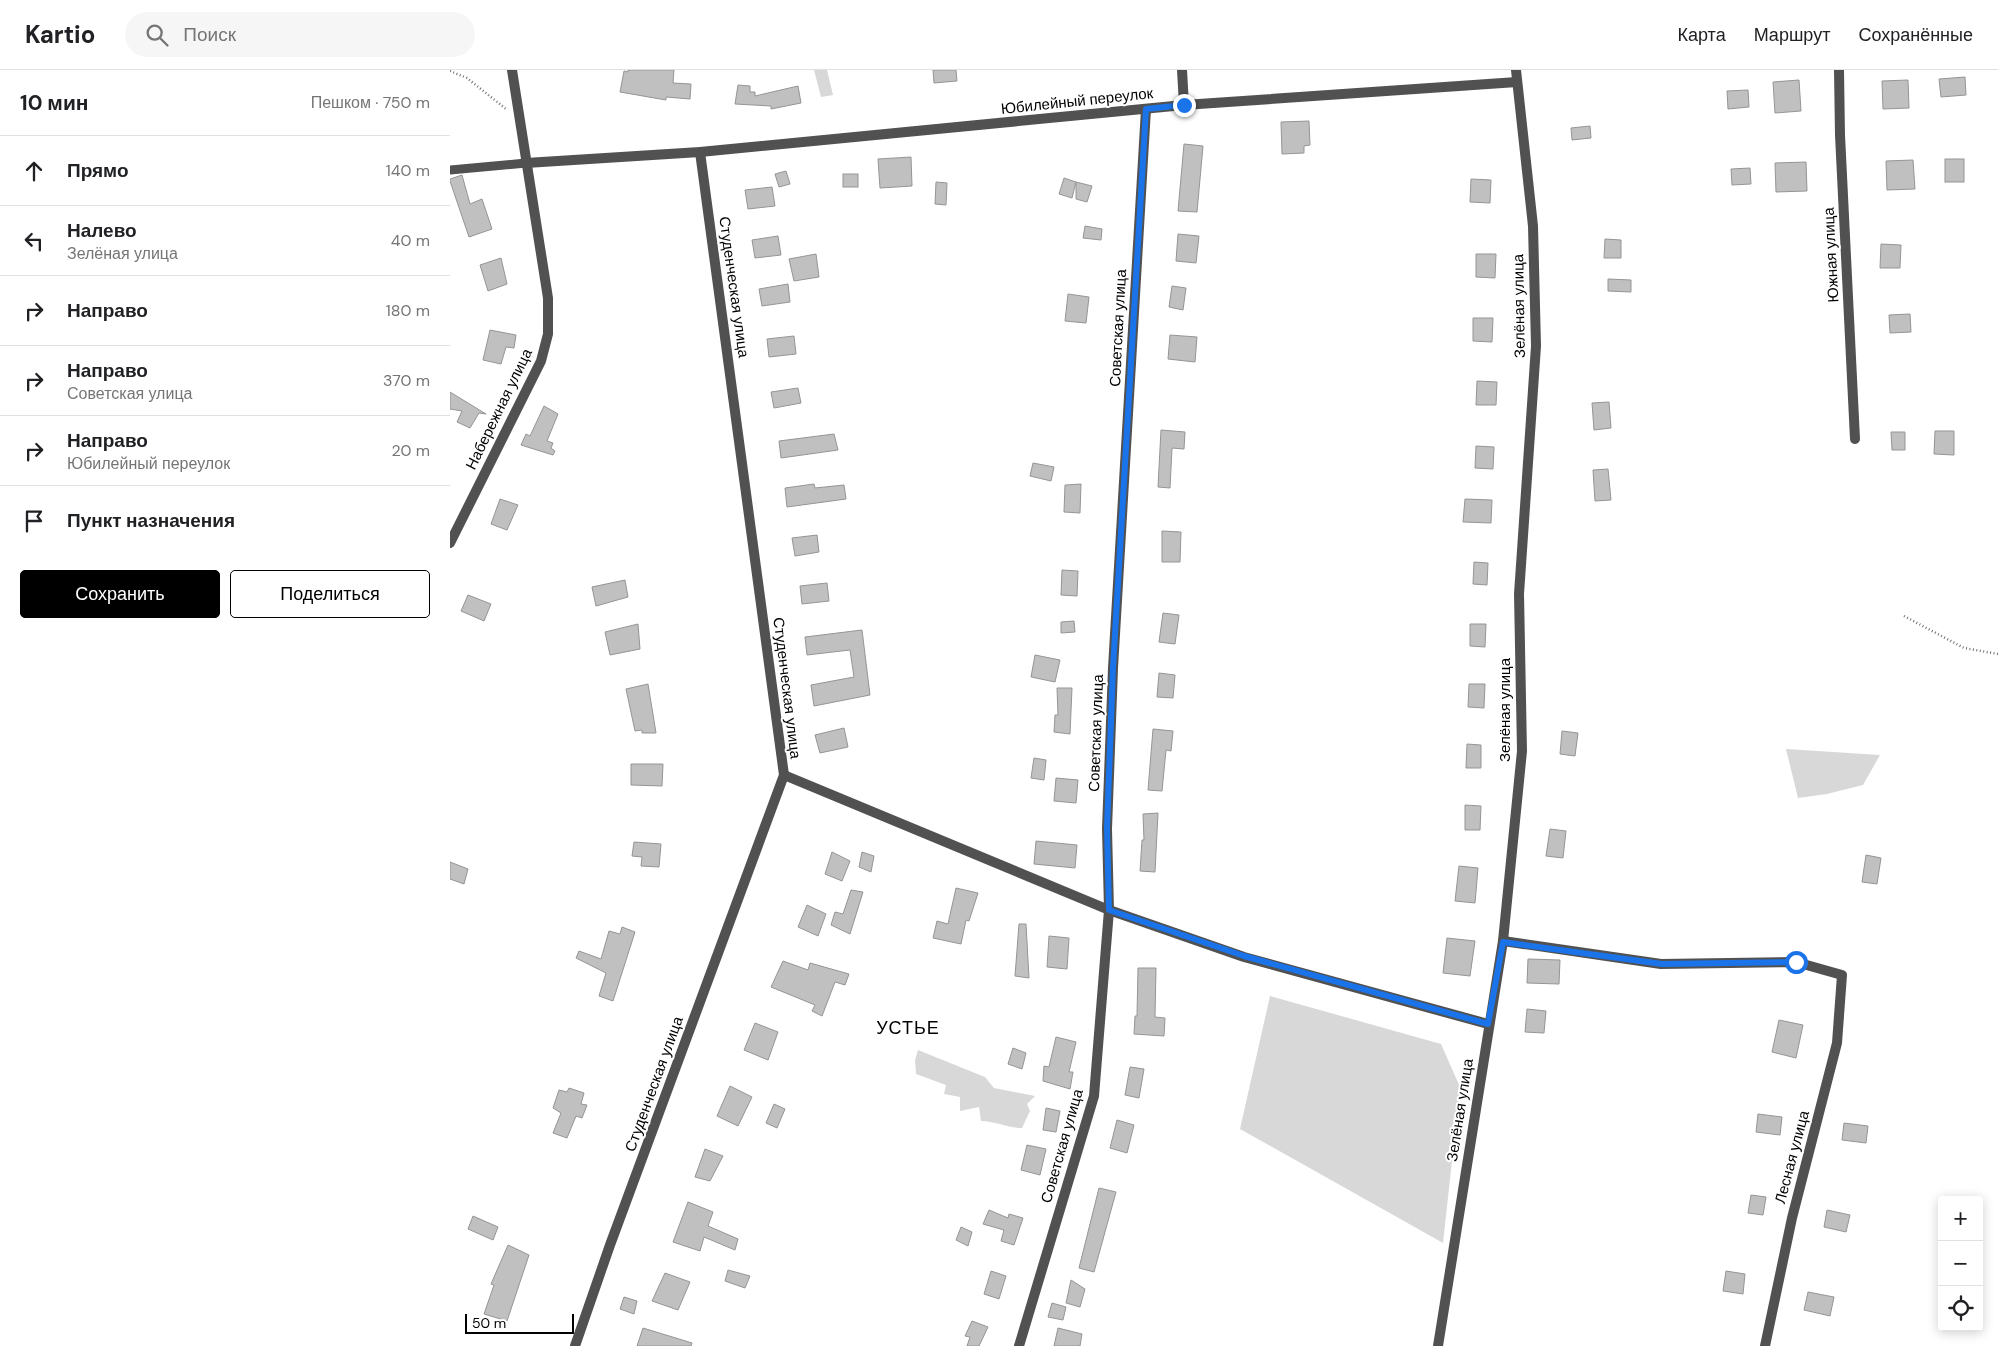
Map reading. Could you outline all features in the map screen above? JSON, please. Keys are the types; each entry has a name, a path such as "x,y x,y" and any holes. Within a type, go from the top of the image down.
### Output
{"street":[{"name":"Набережная улица","path":"450,543 541,361 548,334 548,298 512,70"},
{"path":"1182,70 1184,105"},
{"name":"Зелёная улица","path":"1438,1346 1488,1024 1503,942 1522,751 1519,594 1536,346 1533,226 1516,70"},
{"name":"Южная улица","path":"1840,70 1840,135 1855,439"},
{"name":"Юбилейный переулок","path":"526,163 700,152 1184,105 1517,82"},
{"name":"Советская улица","path":"1018,1346 1094,1096 1109,910 1107,828 1113,668 1146,109"},
{"name":"Студенческая улица","path":"575,1346 610,1245 784,775 700,152"},
{"path":"784,775 1109,910 1244,956 1488,1024"},
{"name":"Лесная улица","path":"1503,942 1662,964 1796,962 1842,975 1837,1043 1792,1218 1765,1346"}],"lane":[{"path":"450,170 526,163"}],"path":[{"path":"450,71 467,78 519,119"},
{"path":"1904,616 1964,648 1998,654"}],"shaded area":[{"path":"814,70 827,70 833,95 821,97"},
{"path":"1786,749 1880,755 1863,785 1827,794 1798,798"},
{"path":"1270,996 1441,1044 1460,1087 1443,1243 1240,1129"},
{"path":"918,1050 985,1077 994,1088 1035,1096 1027,1104 1030,1111 1022,1128 981,1121 979,1107 960,1111 960,1097 944,1094 946,1085 916,1074 915,1060"}],"building":[{"path":"628,70 674,70 673,83 691,84 690,99 666,97 666,100 620,92 624,71 628,72"},
{"path":"933,70 956,70 957,81 934,83"},
{"path":"1965,77 1966,95 1941,97 1939,79"},
{"path":"1799,80 1801,111 1775,113 1773,82"},
{"path":"1908,80 1909,108 1883,109 1882,81"},
{"path":"738,85 750,86 750,92 755,92 755,96 798,86 801,103 771,109 771,106 735,104"},
{"path":"1748,90 1749,107 1728,109 1727,91"},
{"path":"1309,121 1310,145 1304,146 1304,153 1282,154 1281,122"},
{"path":"1590,126 1591,138 1572,140 1571,128"},
{"path":"1184,144 1203,146 1197,212 1178,211"},
{"path":"911,157 912,186 880,188 878,159"},
{"path":"1945,159 1964,159 1964,182 1945,182"},
{"path":"1913,160 1915,189 1887,190 1886,161"},
{"path":"1806,162 1807,191 1776,192 1775,163"},
{"path":"1750,168 1751,184 1732,185 1731,169"},
{"path":"786,171 790,184 779,187 775,174"},
{"path":"843,174 858,174 858,187 843,187"},
{"path":"462,175 470,204 482,199 492,229 469,237 450,181 450,179"},
{"path":"1064,178 1076,182 1072,198 1059,194"},
{"path":"1471,179 1491,180 1490,203 1470,202"},
{"path":"936,182 947,183 946,205 935,204"},
{"path":"1076,182 1092,186 1087,202 1076,199"},
{"path":"772,187 775,206 748,209 745,190"},
{"path":"1085,226 1102,229 1101,240 1083,238"},
{"path":"1178,234 1199,236 1196,263 1176,261"},
{"path":"778,236 781,255 755,258 752,240"},
{"path":"1605,239 1621,240 1621,258 1604,258"},
{"path":"1881,244 1901,245 1900,268 1880,268"},
{"path":"816,254 819,277 794,281 789,259"},
{"path":"1476,254 1496,254 1495,278 1476,277"},
{"path":"501,258 507,284 488,291 480,265"},
{"path":"1608,279 1631,280 1631,292 1608,291"},
{"path":"788,284 790,302 762,306 759,289"},
{"path":"1172,286 1186,288 1183,310 1169,307"},
{"path":"1068,294 1089,297 1086,323 1065,321"},
{"path":"1910,314 1911,332 1890,333 1889,315"},
{"path":"1473,318 1493,318 1492,342 1473,341"},
{"path":"490,330 516,335 514,348 506,347 501,364 483,360"},
{"path":"1170,335 1197,337 1195,362 1168,359"},
{"path":"794,336 796,354 769,357 767,339"},
{"path":"1477,381 1497,382 1496,405 1476,405"},
{"path":"798,388 801,403 774,408 771,392"},
{"path":"450,392 486,414 479,413 470,428 457,422 462,411 450,409"},
{"path":"1609,402 1611,428 1594,430 1592,403"},
{"path":"544,406 558,414 547,441 553,443 551,448 555,451 553,455 521,445 526,434 530,436"},
{"path":"1161,430 1185,432 1184,449 1172,448 1170,488 1158,487"},
{"path":"1935,431 1954,431 1954,455 1934,454"},
{"path":"1891,432 1905,432 1905,450 1892,450"},
{"path":"834,434 838,450 781,458 779,441"},
{"path":"1476,446 1494,447 1493,469 1475,468"},
{"path":"1033,463 1054,467 1051,481 1030,476"},
{"path":"1608,469 1611,500 1595,501 1593,470"},
{"path":"814,484 815,488 844,485 846,499 787,507 785,488"},
{"path":"1081,484 1080,513 1064,512 1065,485"},
{"path":"500,499 518,505 507,530 491,524"},
{"path":"1465,499 1492,500 1491,523 1463,522"},
{"path":"1162,531 1181,532 1180,562 1162,562"},
{"path":"817,535 819,552 795,556 792,538"},
{"path":"1474,562 1488,563 1487,585 1473,584"},
{"path":"1062,570 1078,571 1077,596 1061,595"},
{"path":"625,580 628,597 596,606 592,587"},
{"path":"827,583 829,601 802,604 800,586"},
{"path":"468,595 491,604 484,621 461,611"},
{"path":"1163,613 1179,615 1175,644 1159,642"},
{"path":"1074,621 1075,632 1061,633 1061,622"},
{"path":"638,624 640,649 610,655 605,632"},
{"path":"1470,624 1486,624 1485,647 1470,646"},
{"path":"862,630 870,695 814,706 811,685 854,677 850,650 807,655 805,637"},
{"path":"1035,655 1060,660 1055,682 1031,677"},
{"path":"1159,673 1175,675 1173,698 1157,697"},
{"path":"648,684 656,733 642,733 642,730 635,731 626,689"},
{"path":"1469,684 1485,684 1484,708 1468,707"},
{"path":"1057,688 1072,688 1070,734 1054,732 1055,715 1058,715"},
{"path":"844,728 848,747 820,753 815,735"},
{"path":"1153,729 1173,731 1171,751 1166,750 1162,791 1148,790"},
{"path":"1562,731 1578,733 1575,756 1560,754"},
{"path":"1467,744 1481,745 1481,768 1466,768"},
{"path":"1034,758 1046,760 1044,780 1031,778"},
{"path":"631,764 663,764 662,786 631,785"},
{"path":"1056,778 1078,780 1076,803 1054,801"},
{"path":"1465,805 1481,806 1480,830 1465,830"},
{"path":"1158,813 1155,872 1140,871 1142,840 1144,840 1143,814"},
{"path":"1550,829 1566,831 1563,858 1546,856"},
{"path":"1036,841 1077,845 1075,868 1034,864"},
{"path":"634,842 661,844 659,867 641,866 642,857 632,856"},
{"path":"832,852 850,861 842,881 825,874"},
{"path":"862,852 874,856 871,872 859,867"},
{"path":"1866,855 1881,858 1877,884 1862,882"},
{"path":"450,862 468,869 464,884 450,879"},
{"path":"1459,866 1478,868 1475,903 1455,901"},
{"path":"956,888 978,893 969,921 966,920 961,944 933,938 937,921 948,924"},
{"path":"851,890 863,892 850,934 831,925 835,912 843,914"},
{"path":"807,905 826,914 818,936 798,927"},
{"path":"1019,924 1026,924 1029,978 1015,976"},
{"path":"622,927 635,932 613,1001 599,996 606,973 576,958 579,951 601,959 609,931 620,934"},
{"path":"1049,936 1069,938 1067,969 1047,967"},
{"path":"1447,938 1475,941 1470,976 1443,973"},
{"path":"1528,959 1560,960 1559,984 1527,983"},
{"path":"783,961 808,970 810,963 849,974 845,985 835,982 822,1016 812,1011 815,1005 771,987"},
{"path":"1138,968 1156,968 1155,1017 1165,1018 1164,1036 1134,1034 1135,1016 1137,1016"},
{"path":"1527,1009 1546,1011 1544,1033 1525,1032"},
{"path":"1779,1020 1803,1025 1796,1058 1772,1052"},
{"path":"755,1023 778,1032 768,1060 744,1050"},
{"path":"1056,1037 1076,1042 1069,1072 1073,1072 1070,1089 1043,1081 1044,1066 1049,1067"},
{"path":"1013,1048 1026,1053 1022,1069 1008,1064"},
{"path":"1130,1067 1144,1069 1139,1098 1125,1095"},
{"path":"730,1086 752,1097 738,1126 717,1116"},
{"path":"569,1088 584,1093 581,1104 587,1105 582,1118 576,1116 567,1138 553,1133 561,1113 553,1108 559,1090 567,1092"},
{"path":"774,1104 785,1109 777,1128 766,1123"},
{"path":"1046,1108 1060,1111 1056,1132 1043,1130"},
{"path":"1758,1114 1782,1117 1780,1135 1756,1132"},
{"path":"1117,1120 1134,1125 1127,1153 1110,1148"},
{"path":"1844,1123 1868,1126 1866,1143 1842,1140"},
{"path":"1027,1145 1046,1149 1040,1175 1021,1170"},
{"path":"705,1149 723,1156 710,1181 695,1177"},
{"path":"1099,1188 1116,1192 1094,1272 1079,1268"},
{"path":"1751,1195 1766,1197 1763,1215 1748,1213"},
{"path":"688,1202 713,1212 708,1226 738,1239 735,1250 704,1237 700,1251 673,1242"},
{"path":"989,1210 1008,1218 1009,1214 1023,1218 1014,1245 1001,1241 1004,1230 983,1224"},
{"path":"1827,1210 1850,1215 1846,1232 1824,1227"},
{"path":"473,1216 498,1227 493,1240 468,1229"},
{"path":"961,1227 972,1232 968,1246 956,1240"},
{"path":"508,1245 529,1255 507,1321 484,1314 494,1285 491,1284"},
{"path":"728,1270 750,1276 745,1288 725,1281"},
{"path":"991,1271 1006,1276 999,1299 984,1294"},
{"path":"1726,1271 1745,1274 1743,1294 1723,1291"},
{"path":"665,1273 690,1282 678,1310 652,1301"},
{"path":"1071,1280 1085,1289 1080,1307 1066,1303"},
{"path":"1808,1292 1834,1297 1830,1316 1804,1310"},
{"path":"624,1297 637,1301 634,1314 620,1309"},
{"path":"1052,1303 1066,1307 1063,1320 1048,1317"},
{"path":"972,1321 988,1327 979,1346 967,1346 970,1337 965,1336"},
{"path":"643,1328 692,1343 691,1346 637,1346"},
{"path":"1058,1328 1082,1334 1080,1346 1054,1346"}],"district":[{"name":"УСТЬЕ","path":"908,1028"}],"route":[{"path":"1184,105 1146,109 1113,668 1107,828 1109,910 1244,956 1488,1024 1503,942 1662,964 1796,962"}]}
